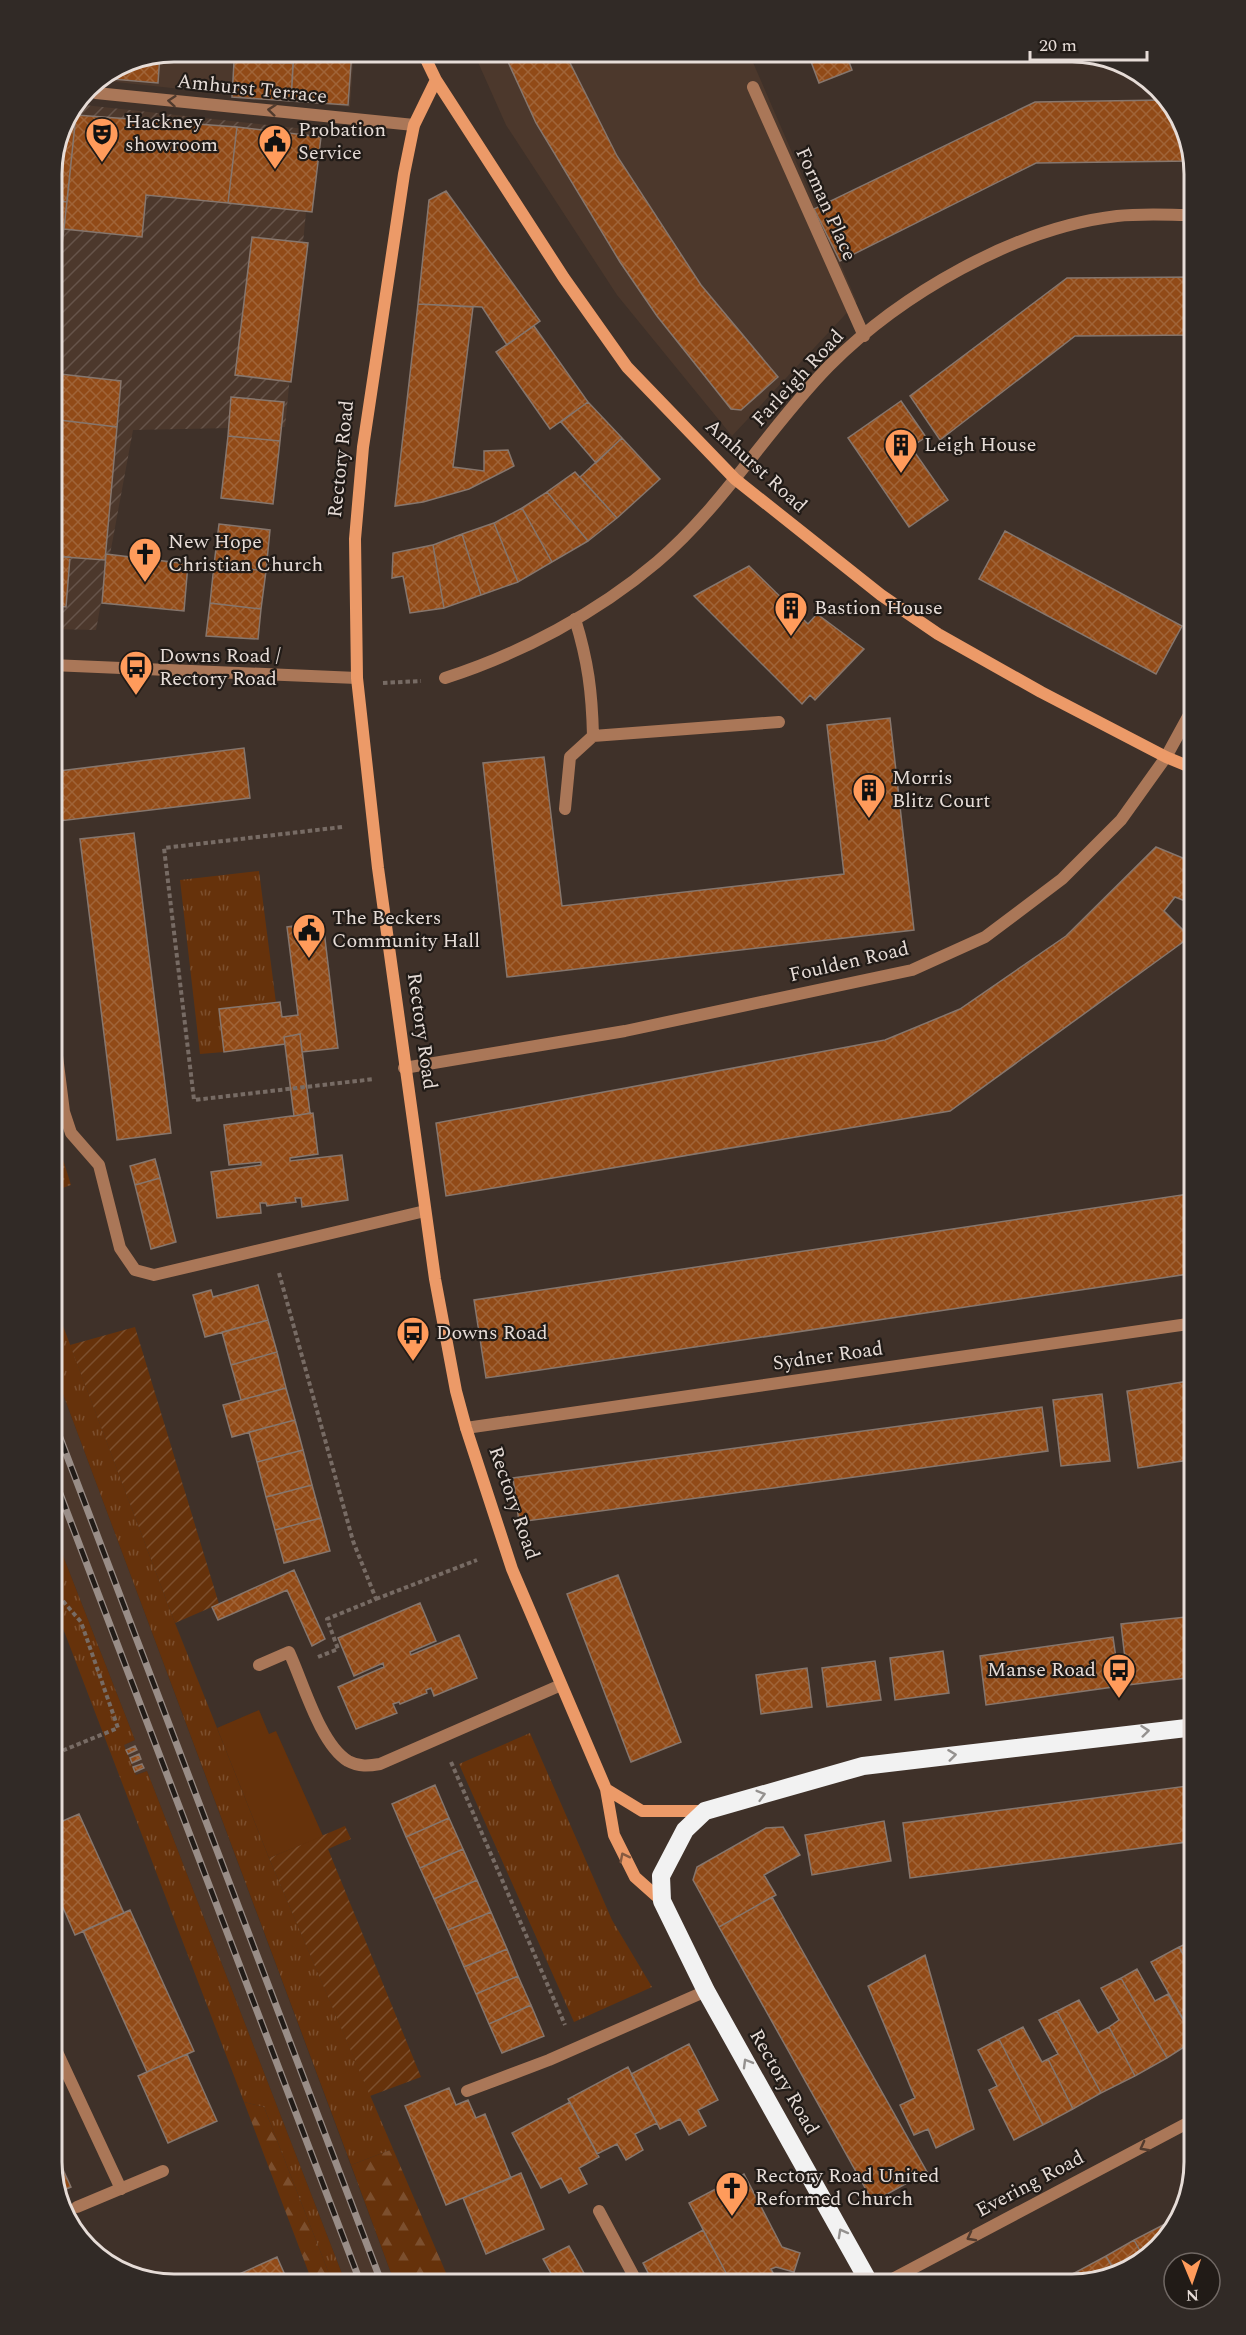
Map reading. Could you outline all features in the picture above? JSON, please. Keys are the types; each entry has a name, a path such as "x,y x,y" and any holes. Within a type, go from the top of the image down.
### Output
{"highway":[{"path":"705,1811 863,1766 1184,1728"},
{"name":"Rectory Road","path":"705,1811 685,1830 661,1876 662,1900 706,1991 864,2274"}],"street":[{"name":"Amhurst Road","path":"427,62 436,80 564,278 627,367 735,479 862,581 938,634 1041,692 1184,764"},
{"name":"Rectory Road","path":"436,80 414,125 404,174 363,447 355,539 357,678 378,868 425,1211 456,1391 466,1428 512,1569 606,1789 614,1835 635,1877 662,1900"},
{"name":"Forman Place","path":"753,87 864,336"},
{"name":"Amhurst Terrace","path":"96,93 414,125"},
{"name":"Farleigh Road","path":"445,678 478,667 590,612 657,562 714,507 829,366 864,336 958,270 1032,235 1117,216 1184,215"},
{"path":"575,619 588,658 592,687 593,736"},
{"path":"62,665 357,678"},
{"path":"566,809 570,756 593,736 779,722"},
{"name":"Foulden Road","path":"404,1068 625,1031 912,970 985,936 1062,879 1121,820 1166,757 1184,724"},
{"path":"62,1096 64,1112 71,1133 99,1165 120,1248 135,1270 154,1275 272,1249 425,1211"},
{"name":"Sydner Road","path":"466,1428 1184,1325"},
{"path":"259,1665 289,1652 330,1744 349,1762 368,1766 380,1764 561,1685"},
{"path":"606,1789 642,1811 705,1811"},
{"path":"467,2091 549,2060 706,1991"},
{"path":"62,2063 121,2189"},
{"name":"Evering Road","path":"902,2274 1184,2125"},
{"path":"77,2207 163,2171"},
{"path":"598,2211 632,2274"}],"path":[{"path":"382,683 401,682"},
{"path":"342,827 164,848 194,1100 375,1079"},
{"path":"272,1249 353,1541 376,1599"},
{"path":"295,1666 338,1649 327,1619 477,1560"},
{"path":"62,1753 64,1750 118,1728 81,1622 63,1601"},
{"path":"440,1738 569,2033"}],"shaded area":[{"path":"166,62 353,62 350,107 109,81 145,65"},
{"path":"478,62 753,62 857,302 732,436 617,295 506,125"},
{"path":"85,105 314,130 285,427 133,430 96,630 62,629 62,159 73,124"},
{"path":"62,1391 391,2273 342,2273 147,1771 136,1775 123,1745 135,1740 62,1553"}],"green space":[{"path":"259,871 276,1003 219,1009 224,1052 200,1054 180,880"},
{"path":"62,1156 71,1185 62,1188"},
{"path":"62,1323 175,1623 269,1858 393,2149 351,2165 62,1391"},
{"path":"135,1327 219,1604 175,1623 70,1345"},
{"path":"62,1553 135,1740 124,1745 136,1775 147,1771 342,2273 329,2273 264,2107 244,2102 62,1626"},
{"path":"259,1710 269,1734 276,1731 323,1836 269,1858 217,1728"},
{"path":"530,1733 612,1920 652,1987 574,2022 459,1764"},
{"path":"345,1826 351,1839 328,1849 421,2077 370,2096 269,1858"},
{"path":"244,2102 264,2107 329,2273 309,2273"},
{"path":"393,2149 446,2273 391,2273 351,2165"}],"building":[{"path":"234,62 293,63 291,101 232,97"},
{"path":"240,62 293,62 293,63"},
{"path":"293,62 351,62 348,105 291,101"},
{"path":"508,62 570,62 617,156 701,285 778,377 741,410 731,409 657,316 620,262 536,123"},
{"path":"811,62 849,62 852,70 819,83"},
{"path":"159,63 158,83 113,79 145,65"},
{"path":"1157,100 1176,131 1184,161 1036,163 840,261 814,209 1035,102"},
{"path":"78,115 237,127 228,203 146,195 142,237 64,229"},
{"path":"76,119 67,202 62,201 62,159 67,138"},
{"name":"Probation Service","path":"237,127 321,137 312,212 228,203"},
{"path":"446,191 540,321 507,345 482,307 418,304 429,200"},
{"path":"62,201 67,202 62,245"},
{"path":"252,237 308,243 291,382 235,375"},
{"path":"1184,277 1184,335 1075,336 940,440 910,396 1067,278"},
{"path":"418,304 473,307 453,467 484,471 484,451 508,450 514,466 469,489 423,502 395,506"},
{"path":"534,326 588,402 550,429 496,352"},
{"path":"62,374 121,381 117,427 62,420"},
{"path":"231,397 284,402 280,441 228,436"},
{"name":"Leigh House","path":"901,401 926,437 911,447 948,500 909,527 848,438"},
{"path":"588,402 622,438 596,463 561,422"},
{"path":"62,420 117,427 105,560 62,557"},
{"path":"228,436 280,441 273,504 221,498"},
{"path":"622,438 660,479 617,518 580,477"},
{"path":"575,472 617,518 588,541 547,492"},
{"path":"547,492 588,541 552,562 522,508"},
{"path":"522,508 552,562 518,582 494,523"},
{"path":"494,523 518,582 481,595 462,534"},
{"path":"219,524 270,530 266,571 214,565"},
{"path":"1005,531 1182,626 1156,674 979,579"},
{"path":"462,534 481,595 444,608 433,545"},
{"path":"433,545 444,608 410,613 403,576 392,578 393,553"},
{"name":"New Hope Christian Church","path":"106,554 188,564 184,611 102,603"},
{"path":"62,557 70,557 66,607 62,606"},
{"path":"214,565 266,571 261,609 210,603"},
{"name":"Bastion House","path":"749,566 808,624 817,614 864,649 815,700 810,695 802,704 694,596"},
{"path":"210,603 261,609 258,639 206,636"},
{"name":"Morris Blitz Court","path":"890,718 914,930 507,977 483,763 544,757 562,906 844,874 827,725"},
{"path":"244,748 250,798 62,821 62,771"},
{"path":"134,833 171,1133 117,1140 80,839"},
{"path":"1156,847 1184,858 1184,901 1175,897 1164,911 1184,931 1184,941 950,1111 446,1196 436,1123 885,1040 960,1009 1066,936"},
{"name":"The Beckers Community Hall","path":"323,922 338,1048 302,1052 300,1034 284,1037 285,1044 224,1052 219,1009 280,1002 282,1017 298,1015 287,927"},
{"path":"300,1034 310,1113 294,1116 284,1037"},
{"path":"313,1113 318,1154 290,1158 290,1161 342,1155 348,1200 302,1207 301,1198 295,1198 296,1202 267,1206 266,1203 260,1203 261,1213 217,1218 211,1172 261,1165 261,1162 229,1165 224,1125"},
{"path":"155,1159 160,1178 135,1185 130,1166"},
{"path":"160,1178 176,1242 151,1249 135,1185"},
{"path":"1184,1195 1184,1275 486,1378 474,1300"},
{"path":"258,1285 268,1320 205,1337 193,1295 211,1290 213,1297"},
{"path":"268,1320 277,1352 231,1365 222,1332"},
{"path":"277,1352 286,1388 241,1400 231,1365"},
{"path":"1184,1382 1184,1461 1138,1468 1127,1391"},
{"path":"286,1388 295,1420 232,1437 223,1405"},
{"path":"1102,1394 1110,1461 1061,1466 1053,1400"},
{"path":"1042,1407 1048,1451 519,1522 513,1478"},
{"path":"295,1420 303,1450 257,1462 249,1432"},
{"path":"303,1450 312,1485 266,1497 257,1462"},
{"path":"312,1485 321,1518 275,1530 266,1497"},
{"path":"321,1518 330,1551 284,1563 275,1530"},
{"path":"294,1570 325,1639 312,1646 287,1590 218,1620 212,1607"},
{"path":"618,1575 681,1742 631,1762 567,1594"},
{"path":"420,1603 436,1641 410,1652 411,1655 459,1635 477,1678 434,1696 431,1688 426,1690 427,1693 400,1704 399,1702 393,1704 397,1713 356,1729 338,1687 384,1667 383,1663 354,1676 338,1638"},
{"path":"1184,1617 1184,1678 1128,1685 1121,1624"},
{"path":"1113,1637 1120,1686 986,1705 980,1656"},
{"path":"943,1651 949,1693 895,1700 890,1658"},
{"path":"875,1661 881,1700 827,1707 822,1668"},
{"path":"807,1668 812,1707 761,1714 756,1675"},
{"path":"135,1746 137,1750 128,1754 126,1750"},
{"path":"139,1754 141,1759 132,1763 130,1758"},
{"path":"142,1764 144,1768 135,1772 133,1767"},
{"path":"435,1785 449,1818 406,1837 392,1804"},
{"path":"1184,1786 1184,1842 910,1878 903,1823"},
{"path":"79,1814 124,1913 75,1935 62,1905 62,1821"},
{"path":"449,1818 463,1849 420,1868 406,1837"},
{"path":"884,1821 891,1861 812,1875 805,1835"},
{"path":"783,1827 800,1855 764,1875 776,1895 719,1927 693,1880 697,1867 766,1828"},
{"path":"463,1849 477,1880 434,1899 420,1868"},
{"path":"477,1880 491,1912 448,1930 434,1899"},
{"path":"772,1897 927,2172 873,2202 719,1927"},
{"path":"130,1910 194,2051 147,2072 83,1931"},
{"path":"491,1912 507,1949 464,1967 448,1930"},
{"path":"1184,1945 1184,1956 1179,1947"},
{"path":"1179,1947 1184,1956 1184,2020 1151,1962"},
{"path":"507,1949 518,1976 476,1994 464,1967"},
{"path":"925,1955 974,2129 936,2148 928,2129 914,2135 900,2105 915,2098 868,1986"},
{"path":"1137,1969 1155,2001 1168,1994 1184,2021 1184,2047 1167,2058 1121,1978"},
{"path":"518,1976 531,2005 489,2024 476,1994"},
{"path":"1121,1978 1167,2058 1135,2076 1109,2027 1119,2020 1101,1988"},
{"path":"1079,2000 1098,2033 1109,2027 1135,2076 1101,2093 1057,2011"},
{"path":"531,2005 544,2036 502,2053 489,2024"},
{"path":"1057,2011 1101,2093 1073,2109 1048,2059 1058,2054 1039,2020"},
{"path":"1023,2027 1042,2062 1048,2059 1073,2109 1043,2125 999,2039"},
{"path":"999,2039 1043,2125 1014,2140 989,2090 997,2086 978,2050"},
{"path":"689,2044 718,2100 698,2110 706,2126 689,2135 680,2119 660,2129 631,2074"},
{"path":"187,2054 217,2121 168,2143 138,2076"},
{"path":"628,2067 657,2123 635,2134 643,2150 626,2160 617,2144 597,2154 568,2099"},
{"path":"449,2088 456,2105 468,2100 476,2118 485,2114 511,2178 446,2205 405,2106"},
{"path":"570,2102 599,2157 579,2168 587,2184 569,2193 561,2178 541,2188 512,2133"},
{"path":"62,2167 71,2187 65,2189"},
{"path":"521,2173 544,2229 486,2254 463,2198"},
{"name":"Rectory Road United Reformed Church","path":"744,2174 782,2247 800,2253 794,2272 776,2267 771,2269 774,2274 726,2274 689,2203"},
{"path":"1163,2225 1164,2227 1140,2251 1134,2240"},
{"path":"703,2230 726,2274 649,2274 643,2263"},
{"path":"1134,2240 1140,2251 1112,2266 1106,2256"},
{"path":"569,2246 584,2273 551,2273 543,2259"},
{"path":"1106,2256 1112,2266 1080,2273 1078,2271"},
{"path":"277,2257 284,2273 241,2273"}],"railway":[{"path":"62,1443 378,2273"},
{"path":"62,1499 357,2273"}],"place":[{"name":"Hackney showroom","path":"102,163"},
{"name":"Probation Service","path":"275,170"},
{"name":"Leigh House","path":"901,474"},
{"name":"New Hope Christian Church","path":"145,583"},
{"name":"Bastion House","path":"791,637"},
{"name":"Downs Road / Rectory Road","path":"136,696"},
{"name":"Morris Blitz Court","path":"869,819"},
{"name":"The Beckers Community Hall","path":"309,959"},
{"name":"Downs Road","path":"413,1362"},
{"name":"Manse Road","path":"1119,1699"},
{"name":"Rectory Road United Reformed Church","path":"732,2217"}]}
